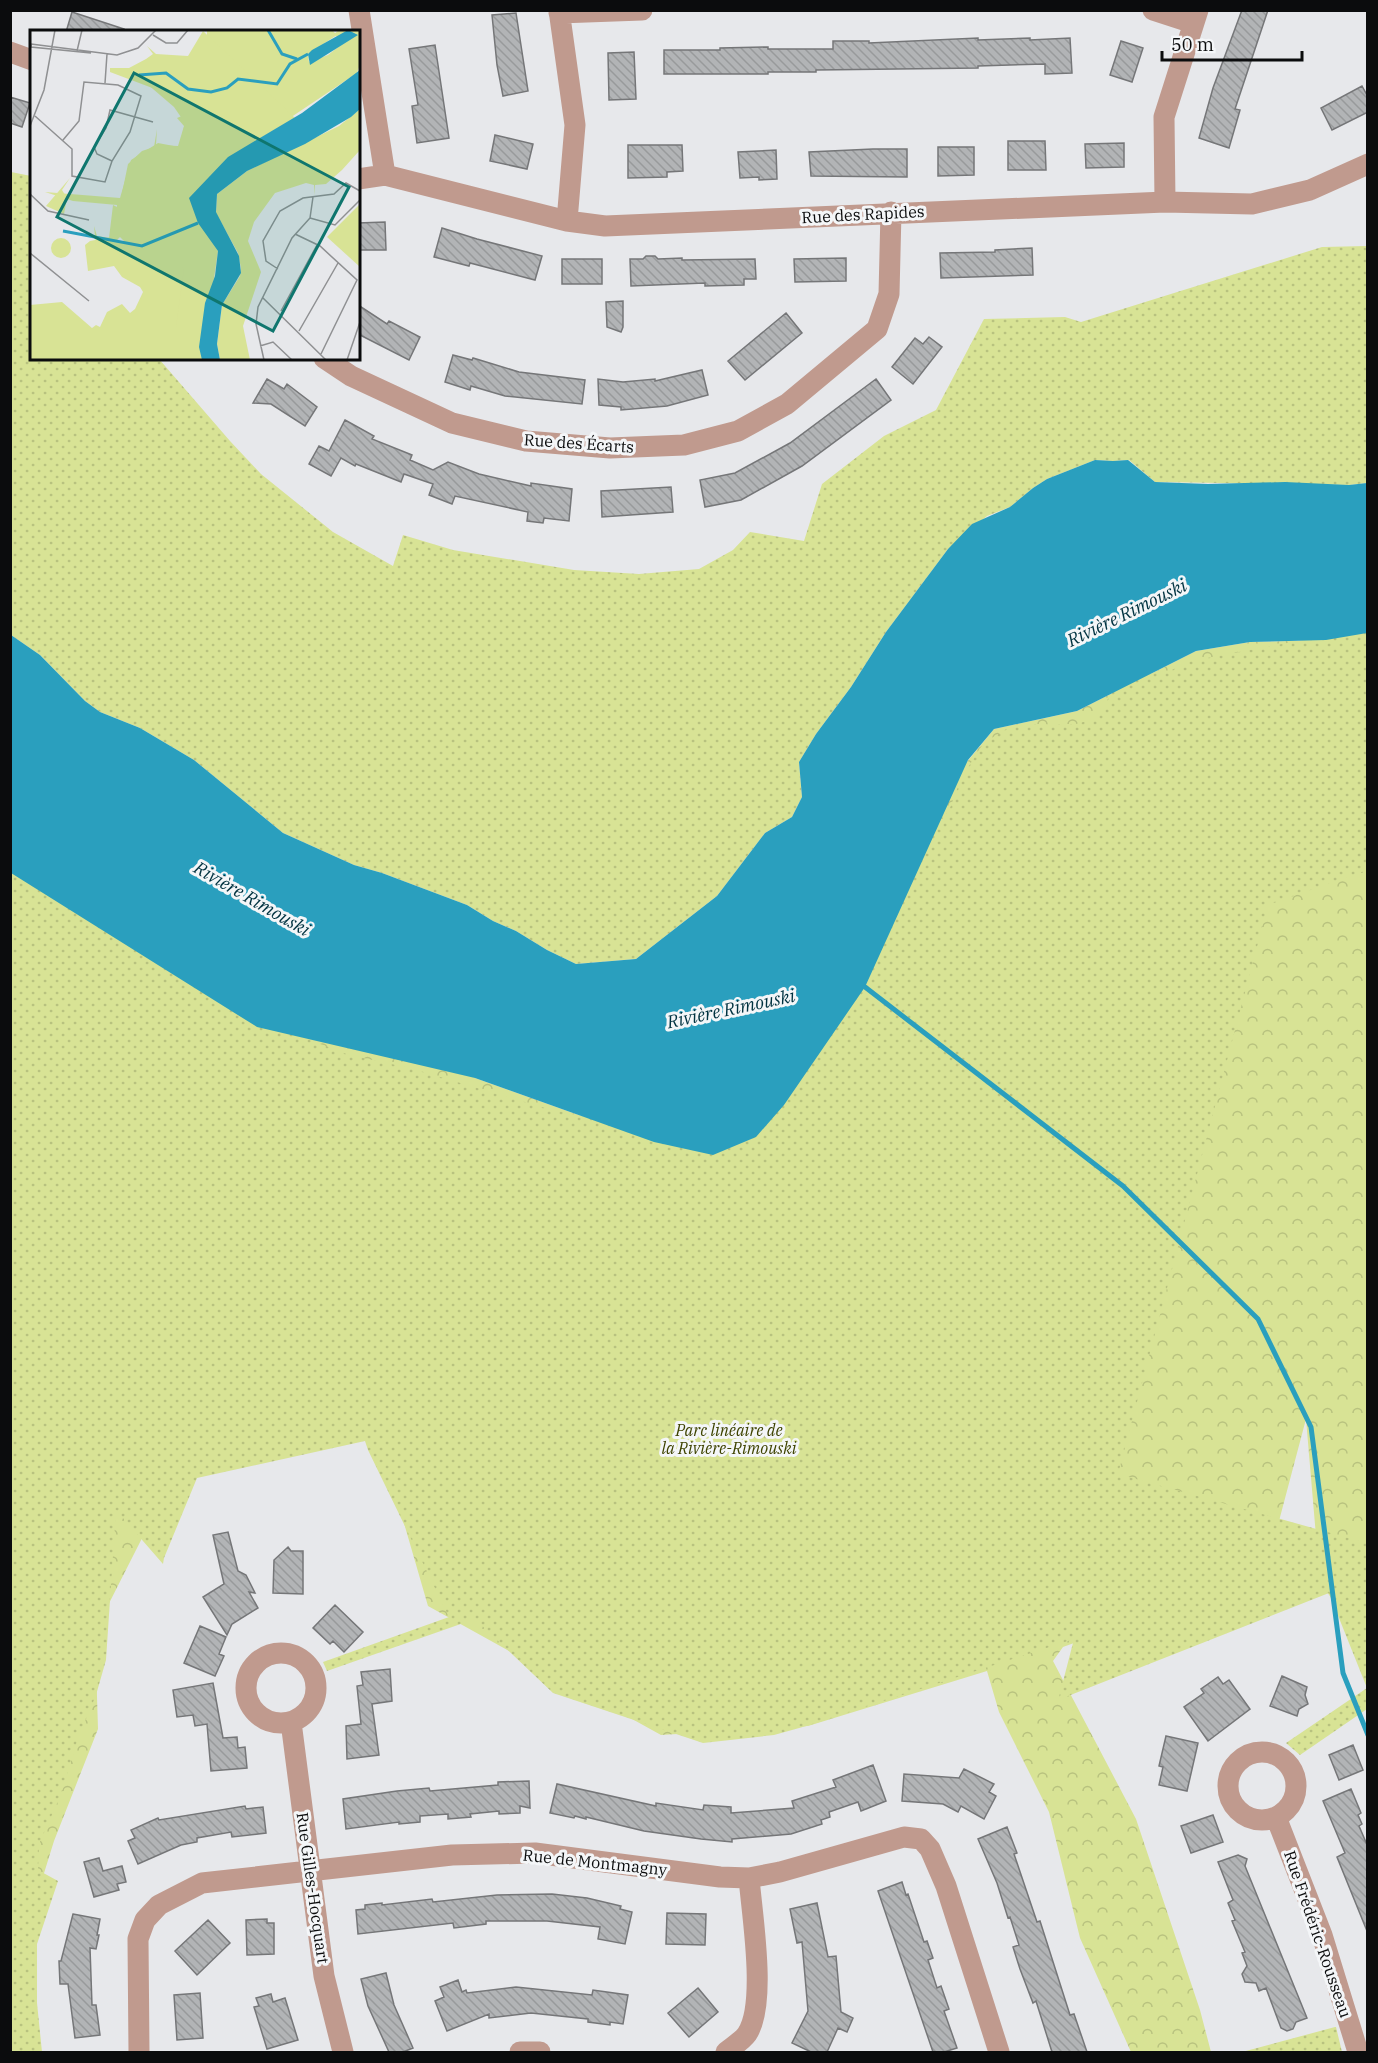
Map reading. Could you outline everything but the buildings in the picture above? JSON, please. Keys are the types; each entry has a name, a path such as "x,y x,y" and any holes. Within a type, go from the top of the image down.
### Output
{"street":[{"path":"359,10 385,175"},
{"path":"567,221 575,125 559,12 642,10"},
{"path":"1153,10 1195,17 1164,117 1165,202"},
{"path":"10,52 30,59"},
{"name":"Rue des Rapides","path":"360,179 385,175 567,221 605,226 1165,202 1252,204 1310,190 1368,164"},
{"name":"Rue des Écarts","path":"327,360 351,376 452,423 526,441 610,448 684,445 738,431 786,404 877,329 889,294 891,212"},
{"name":"Rue Gilles-Hocquart","path":"291,1722 324,1976 343,2052"},
{"name":"Rue Frédéric-Rousseau","path":"1276,1817 1322,1935 1358,2052"},
{"name":"Rue de Montmagny","path":"139,2052 138,1939 145,1920 159,1905 202,1883 452,1855 536,1853 749,1878 780,1872 904,1837 921,1839 930,1849 946,1886 999,2052"},
{"path":"726,2052 746,2035 753,2019 758,1985 749,1878"},
{"path":"520,2052 540,2052"}],"green space":[{"path":"11,172 30,176 30,360 160,360 261,474 333,532 393,566 403,535 453,550 574,570 639,574 699,569 733,550 750,532 804,541 822,484 884,436 936,410 984,319 1065,317 1081,322 1322,247 1367,246 1367,483 1349,485 1155,482 1129,460 1095,460 1047,479 1010,507 987,516 948,549 886,632 851,687 816,734 799,762 802,797 792,817 765,833 717,896 636,959 576,964 467,905 382,873 354,865 283,833 194,760 140,728 100,712 85,701 40,655 11,635"},
{"name":"Parc linéaire de la Rivière-Rimouski","path":"1367,628 1367,870 1268,905 1118,1474 1367,1543 1367,1688 1329,1593 1068,1696 1059,1697 1074,1639 810,1725 774,1735 703,1743 553,1693 475,1619 327,1671 323,1662 449,1617 365,1441 197,1478 163,1564 116,1510 106,1660 96,1695 78,1738 62,1792 39,1844 38,1870 58,1881 37,1944 37,2003 42,2052 11,2052 10,870 302,1037 349,1055 410,1068 545,1108 606,1121 926,847 950,808 961,779 980,748 990,739 1008,728 1030,724 1076,724 1094,719 1115,689 1145,675 1172,670 1186,662"},
{"name":"Parc linéaire de la Rivière-Rimouski","path":"1367,633 1367,1645 1320,1583 1306,1419 1265,1574 1063,1647 1053,1661 1136,1819 1200,2010 1211,2052 1131,2052 1080,1938 1049,1812 999,1712 987,1671 808,1726 661,1735 428,1606 377,1430 172,1479 95,1631 98,1729 54,1841 27,1928 11,2052 10,873 475,1078 654,1142 994,729 1077,711 1196,651 1250,642 1326,640"},
{"path":"1367,1688 1367,1709 1300,1755 1286,1743"},
{"path":"1335,2027 1342,2052 1242,2052"}],"water":[{"name":"Rivière Rimouski","path":"1095,460 1128,460 1155,482 1208,484 1285,482 1349,485 1367,483 1367,633 1326,640 1250,642 1196,651 1077,711 994,729 968,760 865,987 784,1105 756,1137 713,1155 654,1142 475,1078 257,1027 11,873 11,635 40,655 85,701 100,712 140,728 194,760 283,833 354,865 382,873 467,905 576,964 636,959 717,896 765,833 792,817 802,797 799,762 886,632 948,549 972,524 1010,507 1047,479"}],"waterway":[{"path":"865,987 1123,1186 1258,1319 1311,1427 1343,1673 1368,1735"}]}
